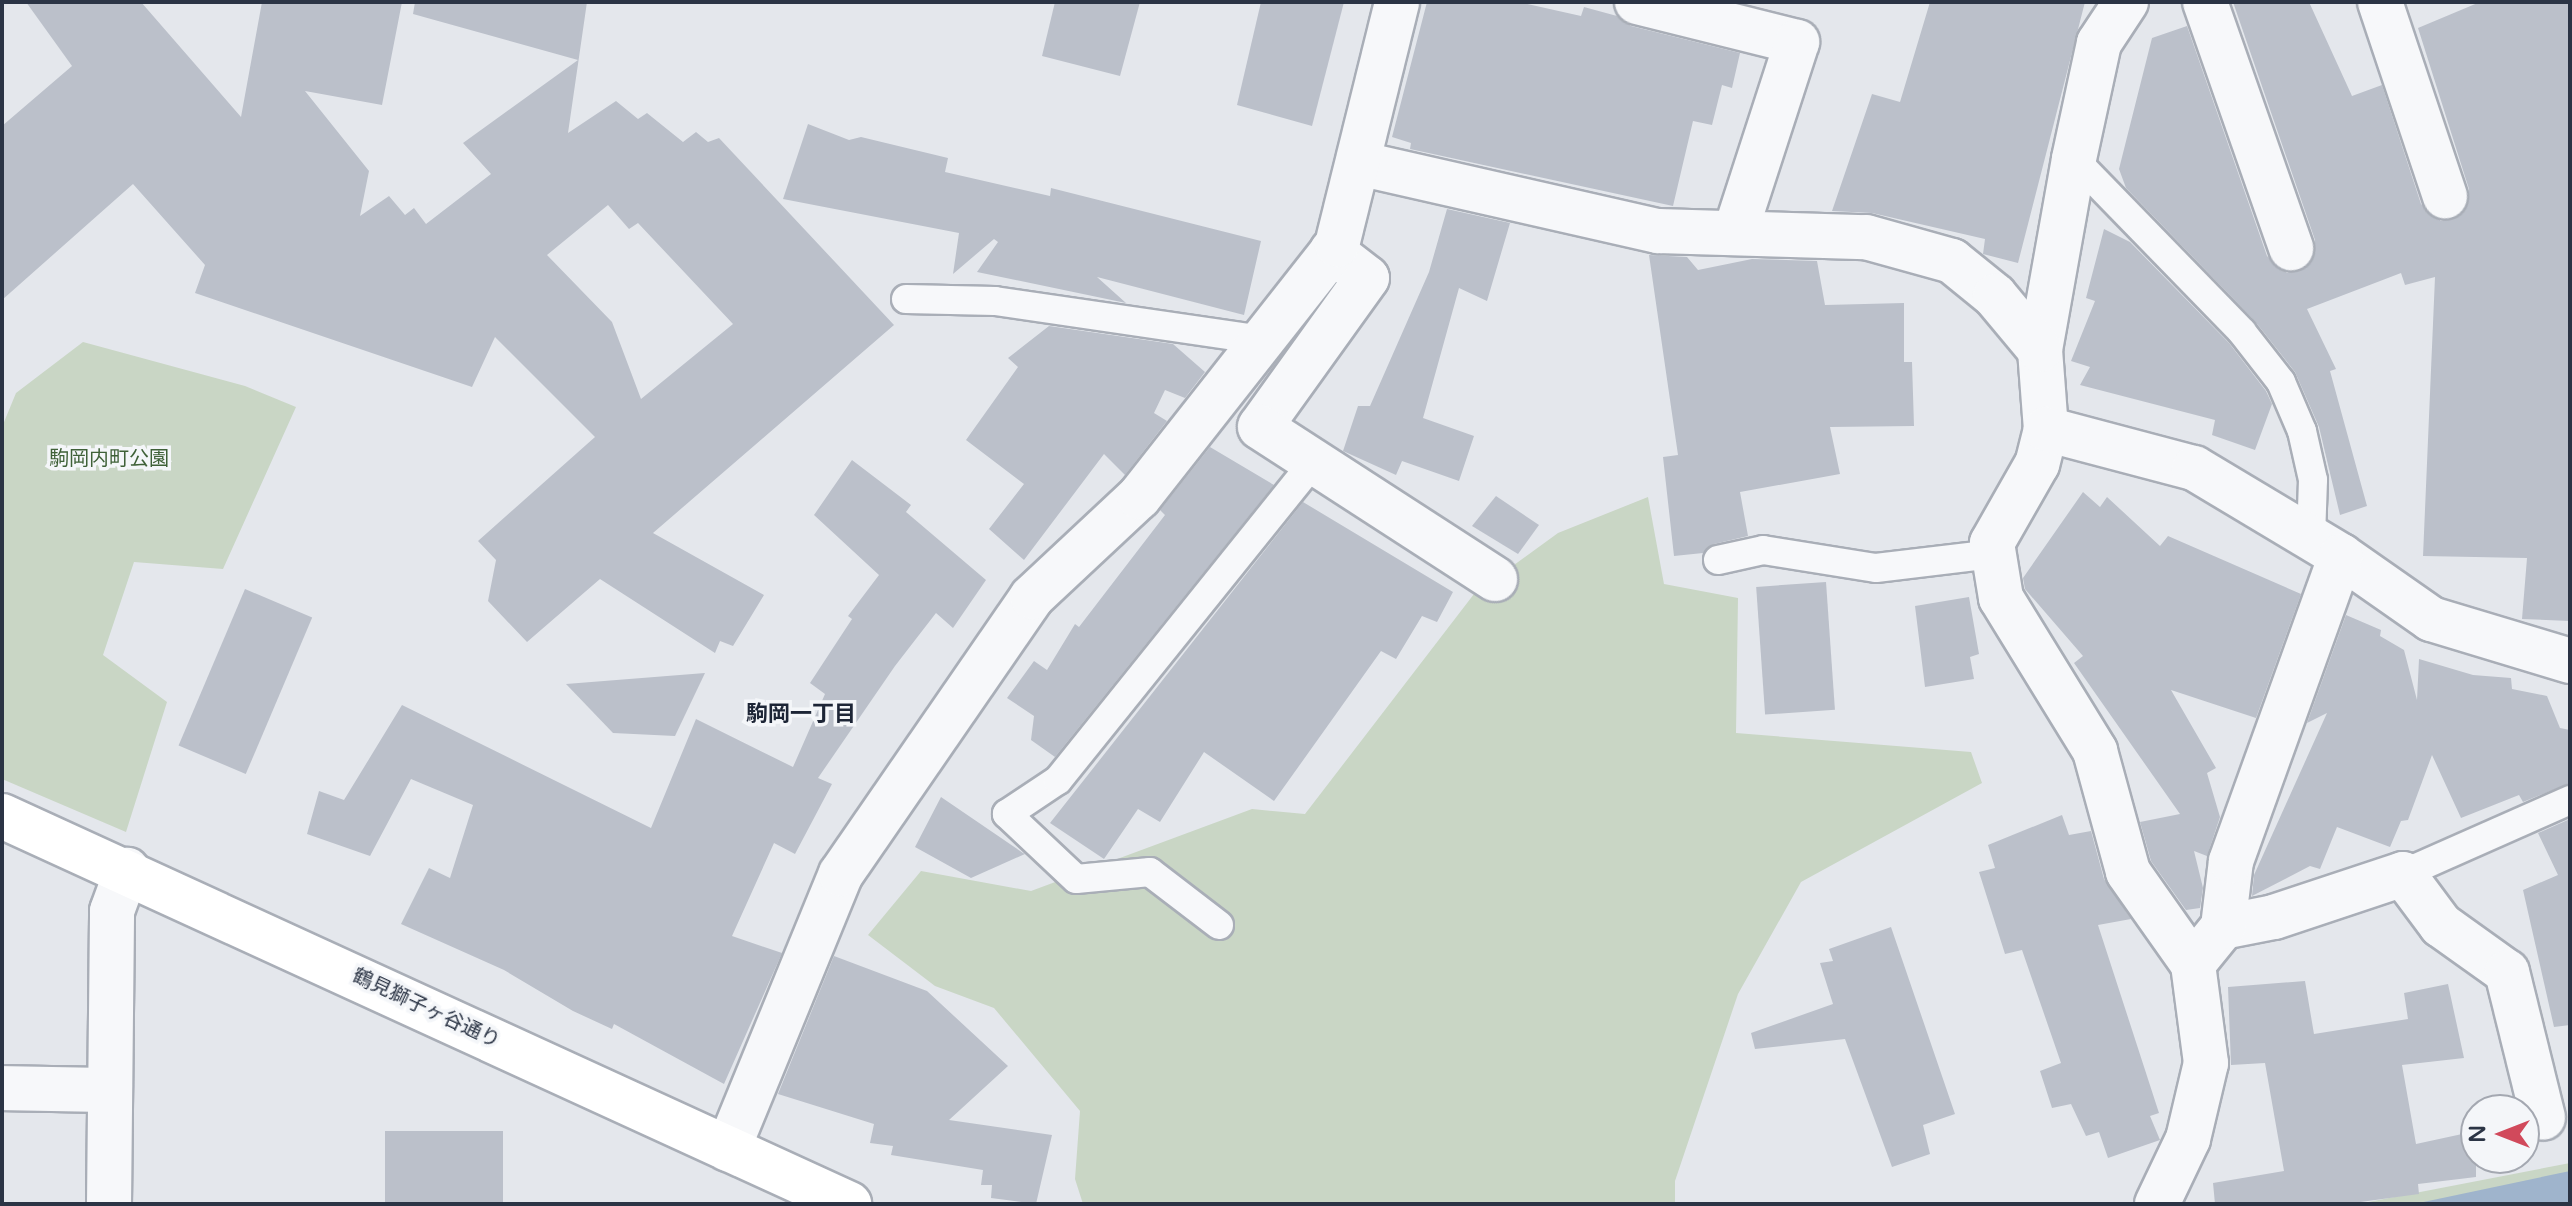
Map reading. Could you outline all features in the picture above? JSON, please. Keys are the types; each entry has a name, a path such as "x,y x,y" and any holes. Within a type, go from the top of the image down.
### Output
{"main road":[{"name":"鶴見獅子ヶ谷通り","path":"2,816 127,870 849,1204"}],"street":[{"path":"728,1149 841,874 1032,597 1139,497 1332,251 1358,163 1397,2"},
{"path":"1637,2 1797,42 1736,230"},
{"path":"2126,2 2099,43 2074,159 2040,350 2046,429 2037,464 1992,543 2001,598 2095,751 2128,872 2193,964 2206,1063 2188,1139 2157,1204"},
{"path":"2205,2 2291,248"},
{"path":"2380,2 2445,196"},
{"path":"1358,163 1658,231 1736,230 1866,237 1952,261 1995,296 2040,350"},
{"path":"1332,251 1367,278 1260,427 1495,579"},
{"path":"2046,429 2194,468 2326,547 2431,619 2570,661"},
{"path":"2193,964 2223,927 2231,861 2326,547"},
{"path":"109,1204 112,911 127,870"},
{"path":"2223,927 2274,917 2403,874 2441,925 2507,972 2543,1118"},
{"path":"2,1088 110,1090"}],"lane":[{"path":"2074,159 2242,332 2281,382 2302,431 2326,547"},
{"path":"906,299 995,301 1263,340"},
{"path":"1219,925 1150,872 1076,879 1007,814 1058,780 1314,462"},
{"path":"1718,560 1763,550 1876,568 1994,554"},
{"path":"2403,874 2570,800"}],"green space":[{"name":"駒岡内町公園","path":"83,342 245,386 296,407 223,569 134,562 103,655 167,702 126,832 2,779 2,427 16,393"},
{"path":"1648,497 1664,584 1738,598 1736,733 1971,752 1982,783 1801,882 1738,994 1675,1181 1675,1204 1083,1204 1075,1179 1080,1111 994,1008 935,986 868,935 921,871 1031,891 1252,809 1305,814 1474,594 1558,533"},
{"path":"2570,1163 2570,1204 2358,1204 2513,1174 2540,1174 2540,1169"}],"water":[{"path":"2570,1171 2570,1204 2414,1204"}],"building":[{"path":"26,2 141,2 241,117 262,2 402,2 382,105 305,91 369,171 360,216 389,196 405,215 414,208 426,224 491,174 463,143 578,60 413,14 415,2 587,2 568,133 616,101 638,119 647,113 683,142 696,132 708,142 719,138 894,325 653,533 764,595 733,646 720,641 715,653 600,579 527,642 488,601 496,560 478,541 595,437 495,337 472,387 195,293 205,265 133,184 2,300 2,126 72,66","holes":["608,205 629,229 638,223 733,324 641,399 612,322 547,255"]},
{"path":"1055,2 1140,2 1120,76 1042,56"},
{"path":"1261,2 1344,2 1312,126 1237,105"},
{"path":"1427,2 1518,2 1581,16 1584,7 1617,16 1631,26 1740,53 1732,88 1722,85 1712,125 1693,121 1673,206 1410,149 1411,143 1392,137"},
{"path":"1930,2 2085,2 2018,263 1983,254 1985,239 1872,213 1832,211 1872,94 1900,102"},
{"path":"2233,2 2309,2 2352,96 2382,85 2421,204 2441,221 2463,213 2469,189 2418,28 2480,2 2570,2 2570,621 2522,619 2527,558 2423,556 2435,277 2405,285 2401,273 2307,309 2336,369 2330,371 2367,506 2340,515 2319,427 2295,372 2254,320 2126,188 2119,169 2152,38 2187,26 2267,256 2287,273 2310,264 2315,240"},
{"path":"808,124 849,140 861,137 948,158 945,172 1050,196 1051,188 1261,241 1244,315 1097,277 1126,303 977,272 998,242 994,239 953,274 959,233 783,199"},
{"path":"1447,209 1510,223 1487,301 1459,288 1423,418 1474,436 1459,481 1402,461 1396,475 1343,451 1358,406 1370,406 1429,272"},
{"path":"2104,229 2130,242 2229,343 2266,391 2272,404 2255,450 2212,435 2215,420 2080,385 2090,367 2071,361 2095,301 2086,298"},
{"path":"1649,255 1687,257 1698,270 1752,259 1817,261 1825,305 1904,303 1904,362 1912,362 1914,426 1830,427 1840,474 1740,492 1748,536 1714,544 1703,553 1674,556 1663,457 1678,455"},
{"path":"1049,326 1173,344 1205,372 1185,398 1165,390 1154,413 1167,421 1125,475 1104,454 1024,560 989,529 1024,484 966,440 1018,367 1008,358"},
{"path":"1210,447 1274,485 1055,757 1031,740 1034,716 1007,698 1034,661 1047,670 1075,624 1079,627 1165,515 1160,510"},
{"path":"852,460 911,505 906,512 986,580 953,628 936,613 895,666 818,778 832,784 795,854 774,843 732,936 782,953 724,1084 614,1024 612,1029 573,1011 504,970 401,924 429,868 450,878 473,805 411,779 370,856 307,834 319,791 344,800 402,705 651,828 696,719 793,767 825,694 810,683 852,619 848,616 879,575 814,515"},
{"path":"2083,492 2100,507 2107,497 2160,546 2168,536 2301,594 2256,718 2171,690 2216,768 2207,773 2220,817 2207,856 2194,851 2203,888 2200,908 2186,910 2151,861 2140,822 2180,814 2074,663 2083,656 2025,589 2023,578"},
{"path":"1496,496 1539,525 1518,554 1472,526"},
{"path":"1303,502 1453,592 1437,622 1422,616 1396,659 1381,651 1274,801 1204,752 1160,822 1138,809 1104,859 1050,823"},
{"path":"1826,582 1835,710 1765,715 1756,587"},
{"path":"245,589 312,618 246,774 179,745"},
{"path":"1969,597 1979,654 1970,657 1974,679 1925,687 1915,606"},
{"path":"2346,615 2381,630 2380,636 2404,650 2417,700 2419,659 2473,675 2511,678 2512,689 2547,696 2560,728 2570,730 2570,783 2523,802 2519,795 2461,818 2432,755 2408,820 2401,821 2390,847 2337,827 2320,869 2310,866 2252,896 2254,875 2327,713 2307,723"},
{"path":"705,673 675,736 613,733 566,684"},
{"path":"941,797 1025,854 971,878 915,847"},
{"path":"2062,815 2069,835 2091,831 2104,879 2131,919 2098,925 2159,1113 2150,1116 2160,1140 2108,1158 2099,1132 2086,1136 2071,1104 2052,1108 2040,1071 2061,1063 2022,950 2005,954 1979,872 1995,868 1988,845"},
{"path":"2570,819 2570,1025 2554,1027 2523,890 2558,875 2538,833"},
{"path":"1891,927 1955,1114 1923,1125 1930,1154 1892,1167 1845,1039 1755,1049 1751,1033 1833,1004 1820,963 1833,961 1829,949"},
{"path":"834,956 927,991 1008,1066 949,1120 1052,1135 1036,1204 991,1198 992,1185 981,1185 983,1170 891,1155 893,1146 870,1143 874,1124 778,1094"},
{"path":"2305,981 2314,1034 2408,1019 2404,993 2448,984 2464,1058 2402,1065 2416,1144 2460,1134 2460,1174 2476,1174 2476,1177 2418,1184 2419,1194 2346,1204 2215,1204 2213,1183 2284,1171 2265,1063 2231,1065 2228,987"},
{"path":"385,1131 503,1131 503,1204 385,1204"}],"district":[{"name":"駒岡一丁目","path":"801,715"}]}
